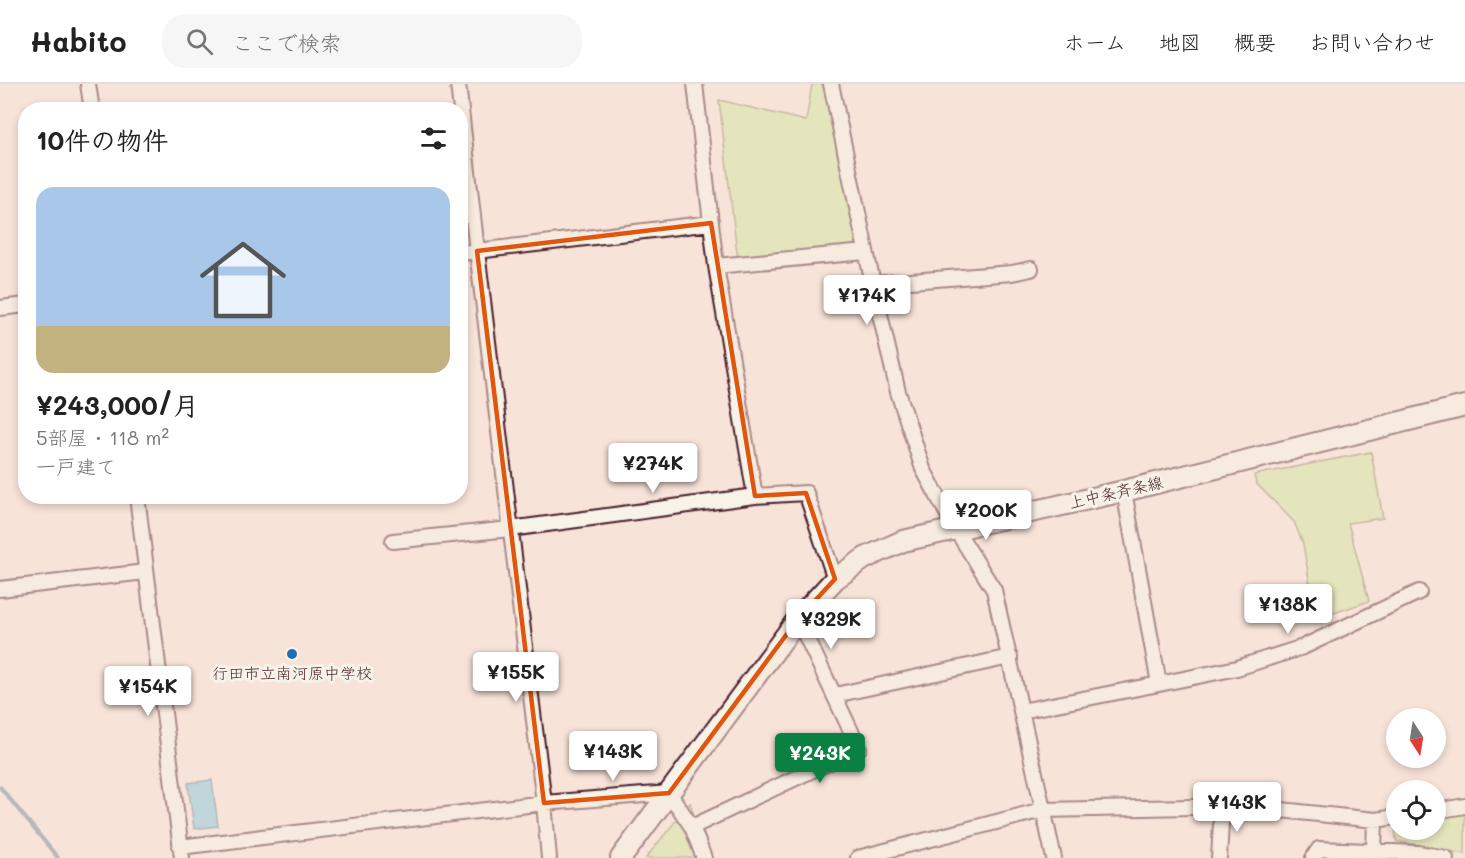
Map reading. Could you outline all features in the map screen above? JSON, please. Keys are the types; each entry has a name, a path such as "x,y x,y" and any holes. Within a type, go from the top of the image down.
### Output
{"main road":[{"name":"上中条斉条線","path":"621,858 798,619 836,579 865,558 903,541 1124,491 1465,406"}],"street":[{"path":"88,84 91,102"},
{"path":"458,84 460,102"},
{"path":"695,84 716,266 755,496"},
{"path":"831,84 865,252 898,392 923,469 955,528 994,590 1053,858"},
{"path":"468,172 549,858"},
{"path":"468,252 711,223"},
{"path":"716,266 865,252"},
{"path":"873,284 1012,273 1031,269"},
{"path":"0,308 18,306"},
{"path":"1124,491 1159,684"},
{"path":"393,541 510,529 755,496 806,493 836,579"},
{"path":"138,504 181,853 544,803 669,792 692,827 704,858"},
{"path":"0,589 145,572"},
{"path":"1021,711 1237,668 1304,647 1419,592"},
{"path":"692,827 859,748 798,619"},
{"path":"835,695 1010,657"},
{"path":"1219,858 1222,806"},
{"path":"858,858 1041,810 1243,806 1375,820 1386,818"},
{"path":"1446,809 1465,806"},
{"path":"1374,852 1375,820"},
{"path":"1312,858 1319,849 1418,853 1446,858"}],"highlighted area":[{"path":"711,223 755,496 806,493 835,579 798,619 669,793 544,803 477,251"}],"green space":[{"path":"812,84 838,84 869,246 738,261 719,100 806,121"},
{"path":"1371,452 1383,518 1348,523 1369,601 1316,619 1303,544 1294,522 1256,483 1254,475"},
{"path":"690,803 708,858 646,858"},
{"path":"1465,807 1465,854 1396,841 1446,840 1446,810"}],"water":[{"path":"212,780 218,826 194,829 188,783"}],"waterway":[{"path":"0,787 58,858"}],"place":[{"name":"行田市立南河原中学校","path":"292,654"}]}
